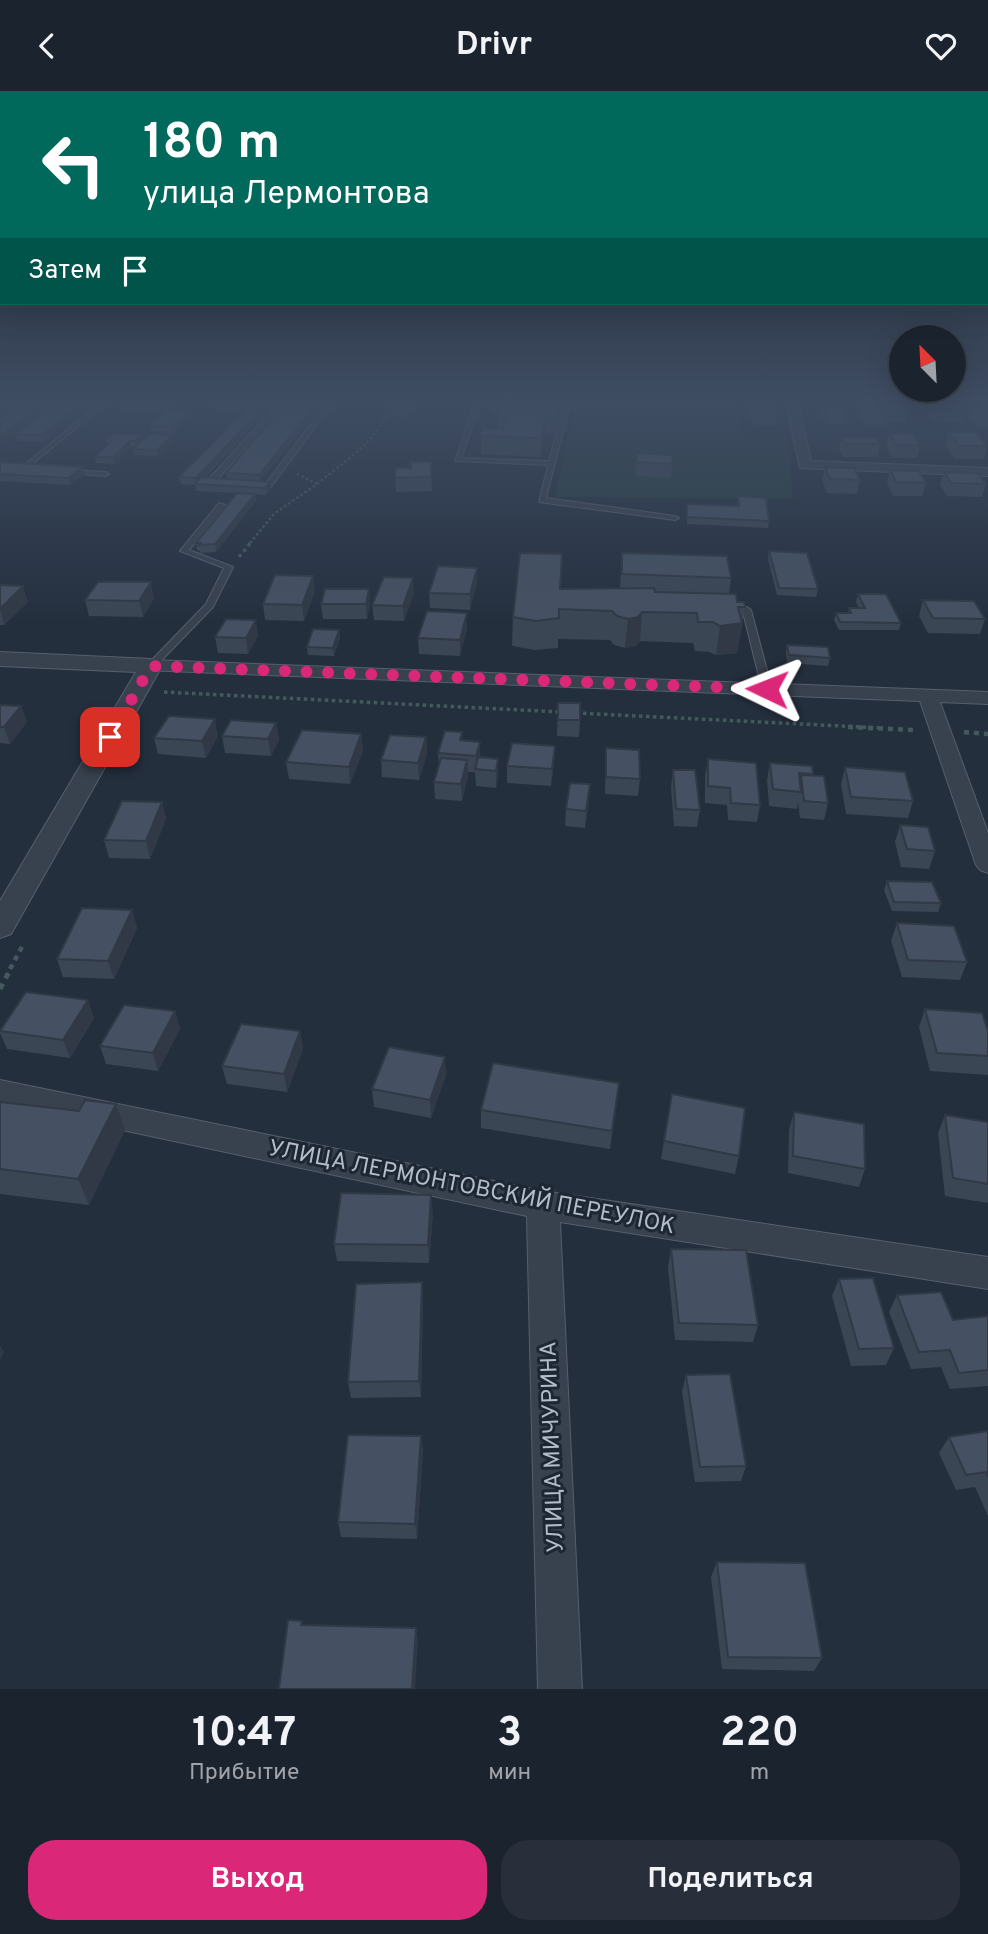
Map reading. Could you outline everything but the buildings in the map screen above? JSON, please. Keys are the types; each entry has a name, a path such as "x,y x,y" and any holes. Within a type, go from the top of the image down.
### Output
{"street":[{"path":"0,659 152,679 767,689 988,698"},
{"path":"0,927 152,679"},
{"path":"928,697 988,865"},
{"name":"УЛИЦА ЛЕРМОНТОВСКИЙ ПЕРЕУЛОК","path":"0,1092 543,1205 988,1273"},
{"name":"УЛИЦА МИЧУРИНА","path":"543,1205 560,1689"}],"lane":[{"path":"100,474 106,474"},
{"path":"219,474 211,482 234,483"},
{"path":"245,484 268,485 276,474"},
{"path":"549,474 542,500 675,518"},
{"path":"152,679 210,605 229,568 184,551 222,505"},
{"path":"720,609 747,610 767,689"}],"path":[{"path":"297,474 317,484"},
{"path":"229,568 274,514 330,474"},
{"path":"152,679 988,734"}],"green space":[{"path":"560,474 791,474 793,499 555,497"}],"route":[{"path":"110,737 151,666 767,689"}]}
